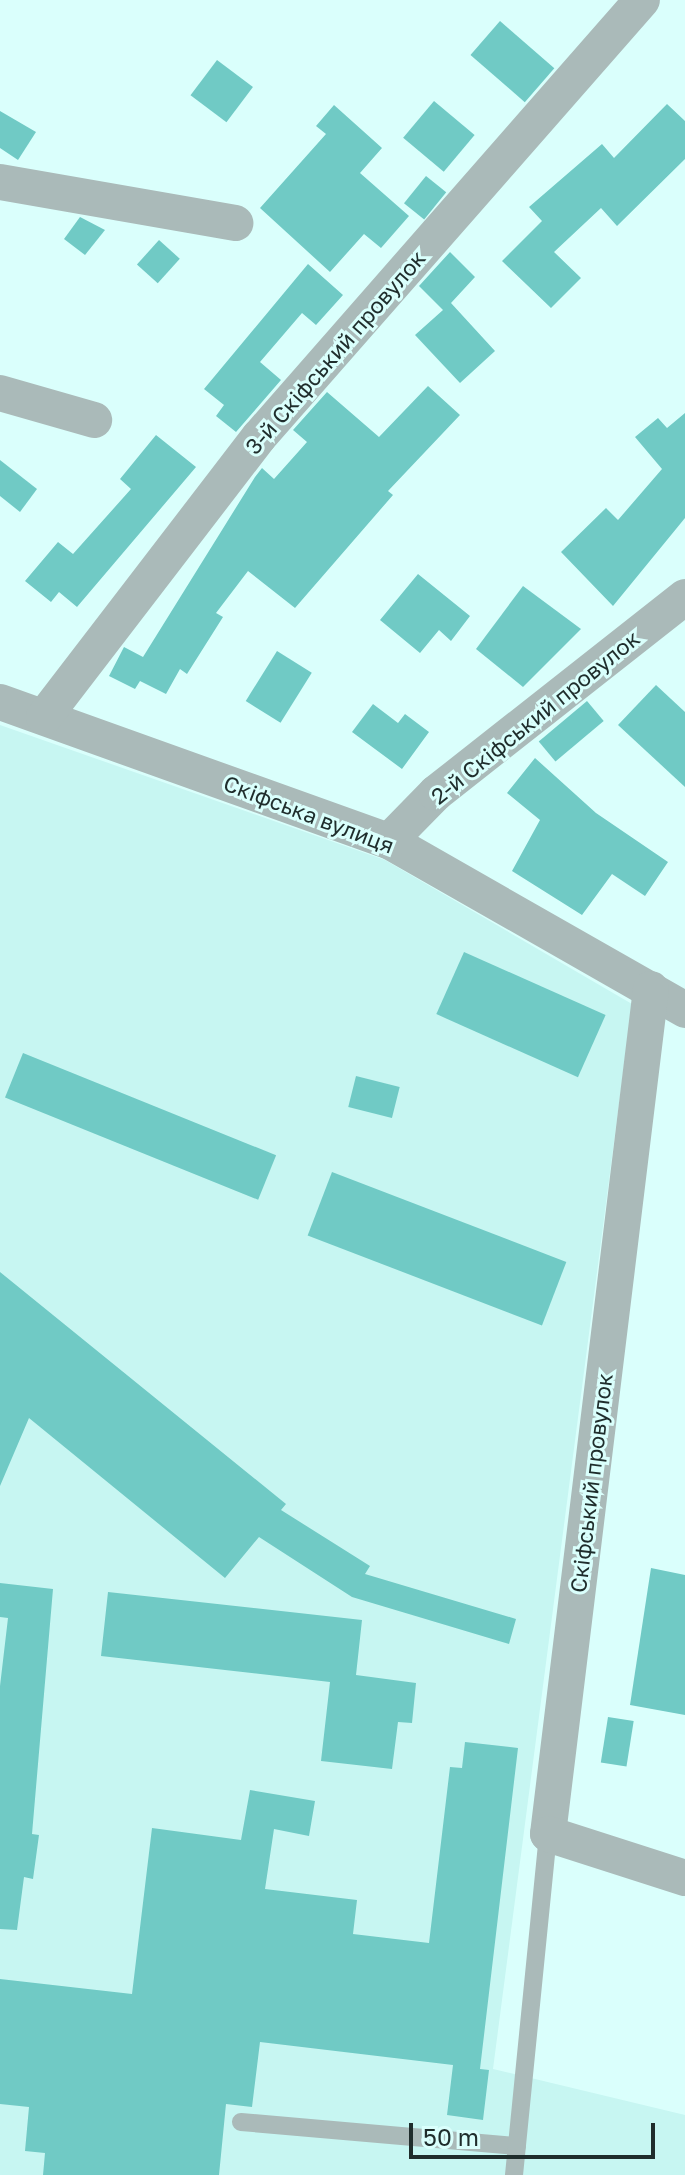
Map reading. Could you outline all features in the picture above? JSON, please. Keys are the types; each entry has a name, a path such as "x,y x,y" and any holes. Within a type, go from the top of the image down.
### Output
{"street":[{"name":"3-й Скіфський провулок","path":"44,717 259,437 642,0"},
{"path":"0,182 235,223"},
{"path":"0,393 94,420"},
{"name":"2-й Скіфський провулок","path":"389,841 436,793 685,597"},
{"name":"Скіфська вулиця","path":"0,702 389,841 685,1010"},
{"name":"Скіфський провулок","path":"548,1834 651,989"},
{"path":"548,1834 685,1878"}],"lane":[{"path":"514,2175 548,1834"},
{"path":"241,2122 517,2146"}],"shaded area":[{"path":"0,725 385,860 632,1004 493,2069 685,2115 685,2175 0,2175"}],"building":[{"path":"500,21 554,68 525,102 470,55"},
{"path":"217,60 253,87 226,122 191,95"},
{"path":"434,101 475,135 444,172 403,138"},
{"path":"667,104 685,121 685,159 617,226 601,208 554,252 581,278 551,308 502,261 542,221 529,207 602,144 614,158"},
{"path":"334,105 382,148 360,173 409,216 381,248 364,234 330,272 260,208 326,134 316,126"},
{"path":"0,111 36,132 18,160 0,148"},
{"path":"426,176 446,192 424,220 404,203"},
{"path":"80,217 105,230 85,255 64,239"},
{"path":"159,240 180,259 158,283 137,265"},
{"path":"450,252 475,277 451,303 495,351 460,383 415,335 443,310 419,286"},
{"path":"308,264 343,295 316,325 302,313 260,362 281,380 236,432 216,416 224,405 204,389"},
{"path":"428,386 460,415 388,491 393,495 295,608 248,571 216,613 223,617 187,674 180,669 166,694 140,681 135,689 109,676 124,647 143,657 255,477 262,468 274,479 307,442 293,430 327,392 379,437"},
{"path":"685,413 685,518 613,606 561,552 606,508 618,520 662,469 635,437 658,418 667,428"},
{"path":"156,435 196,467 77,607 59,592 51,602 25,581 58,542 73,554 131,489 120,479"},
{"path":"0,460 37,489 20,512 0,496"},
{"path":"418,574 470,616 451,641 439,630 420,653 380,620"},
{"path":"523,586 581,629 523,687 476,649"},
{"path":"277,651 312,673 281,723 246,701"},
{"path":"656,685 685,712 685,787 618,725"},
{"path":"587,701 604,721 555,761 539,741"},
{"path":"373,704 398,723 405,714 429,732 402,769 352,732"},
{"path":"535,758 596,813 668,862 645,896 612,874 582,915 512,871 540,820 507,793"},
{"path":"464,952 606,1015 578,1077 436,1014"},
{"path":"23,1053 276,1155 258,1200 5,1098"},
{"path":"356,1076 400,1087 392,1118 348,1107"},
{"path":"332,1172 566,1262 542,1325 308,1235"},
{"path":"0,1272 286,1504 281,1510 370,1566 365,1574 516,1619 509,1644 352,1597 259,1537 225,1578 29,1418 0,1486"},
{"path":"651,1568 685,1575 685,1715 630,1705"},
{"path":"0,1583 53,1589 32,1834 39,1835 33,1879 24,1877 17,1930 0,1929 0,1686 8,1618 0,1617"},
{"path":"108,1592 362,1620 356,1675 416,1683 412,1723 398,1722 392,1769 321,1761 330,1682 101,1656"},
{"path":"608,1717 634,1721 626,1767 601,1762"},
{"path":"465,1742 518,1748 480,2069 489,2070 483,2120 447,2115 453,2065 260,2042 252,2107 226,2104 219,2175 43,2175 45,2153 25,2151 29,2107 0,2104 0,1979 132,1994 152,1828 241,1840 250,1790 315,1801 309,1836 274,1829 265,1889 357,1900 353,1934 429,1943 450,1767 462,1768"}]}
